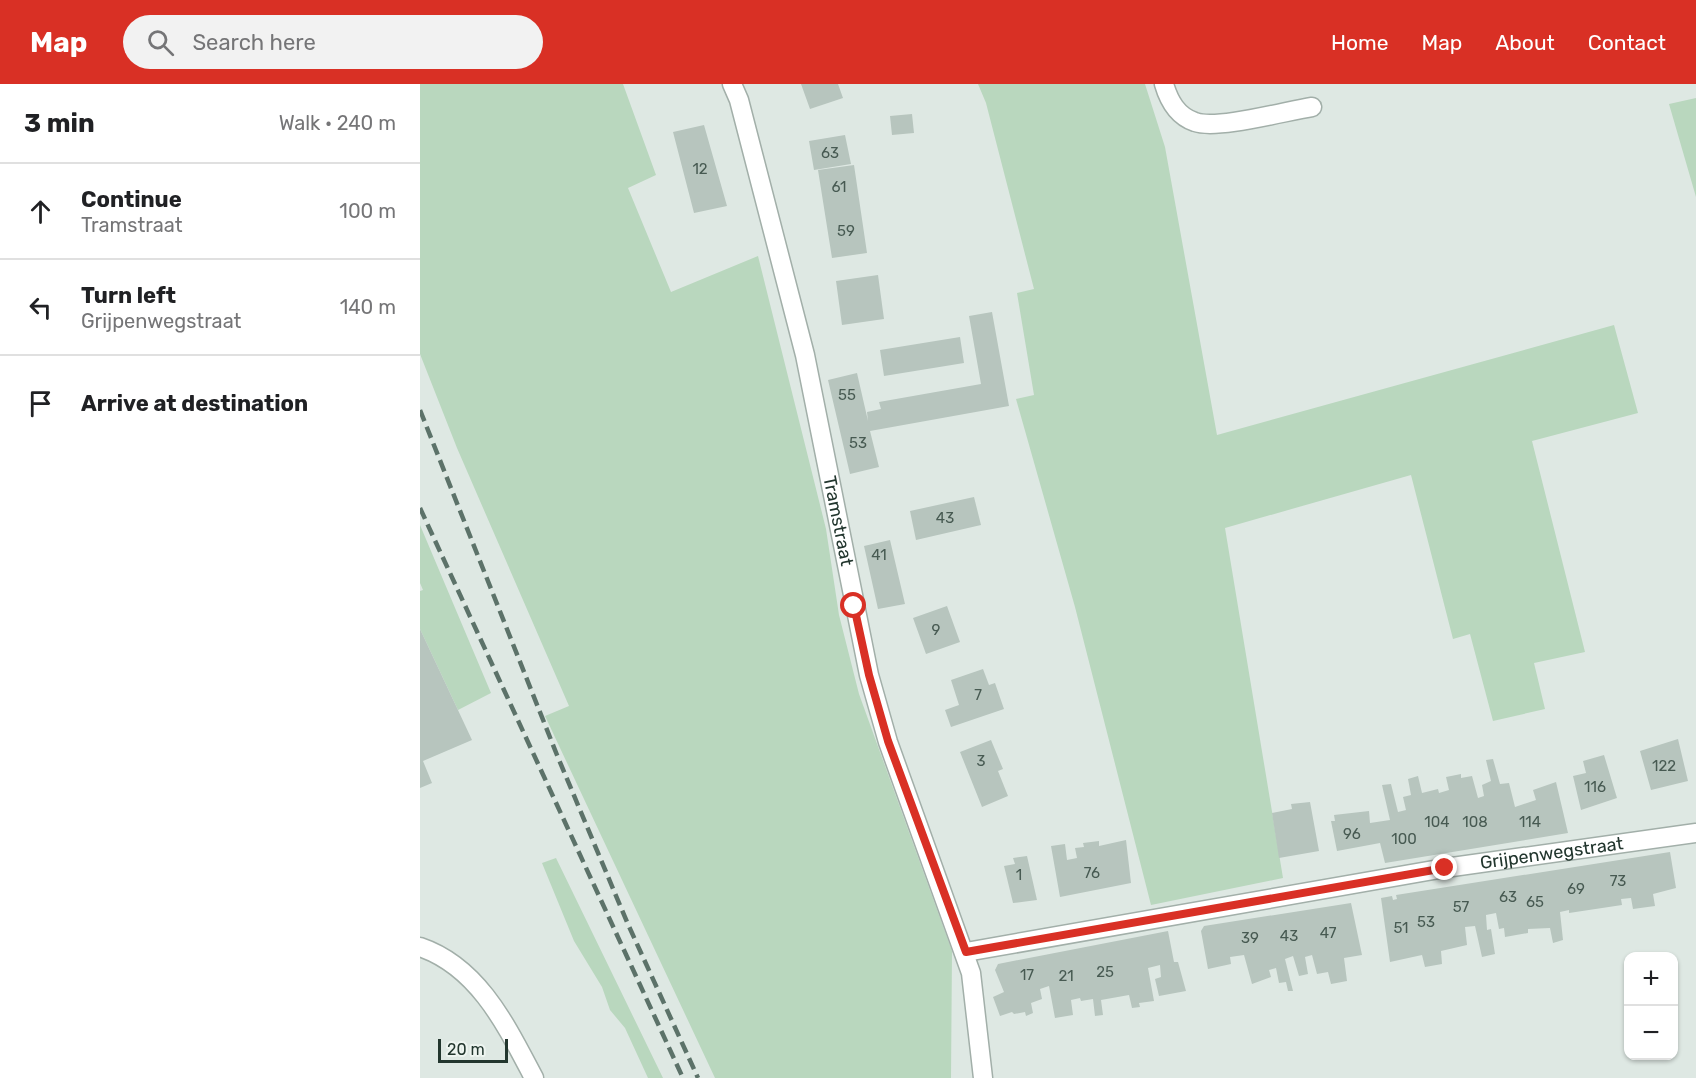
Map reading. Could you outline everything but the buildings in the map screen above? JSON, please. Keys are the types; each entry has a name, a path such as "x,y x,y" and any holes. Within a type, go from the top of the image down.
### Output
{"street":[{"name":"Tramstraat","path":"732,84 739,100 805,355 869,675 888,741 966,952"},
{"path":"1164,84 1169,100 1181,114 1196,123 1213,124 1312,107"},
{"name":"Grijpenwegstraat","path":"966,952 1445,868 1696,834"},
{"path":"420,947 450,963 493,1002 534,1078"},
{"path":"966,952 971,973 983,1078"}],"green space":[{"path":"420,84 623,84 656,175 628,188 671,292 758,256 826,529 839,615 859,694 952,951 951,1078 715,1078 545,716 569,706 457,448 420,354"},
{"path":"978,84 1145,84 1165,147 1217,435 1614,325 1638,413 1532,441 1585,652 1534,663 1545,709 1493,721 1470,634 1453,639 1411,475 1225,528 1283,878 1151,905 1075,607 1016,399 1034,395 1017,293 1034,289 986,103"},
{"path":"1696,98 1696,197 1669,104"},
{"path":"420,525 491,693 458,710 420,629 420,591 423,590 420,583"},
{"path":"556,858 663,1078 648,1078 625,1028 610,1010 602,987 574,941 542,863"}],"railway":[{"path":"420,410 557,755 627,922 698,1078"},
{"path":"420,508 683,1078"}],"route":[{"path":"854,606 869,675 888,741 966,952 1445,868"}]}
